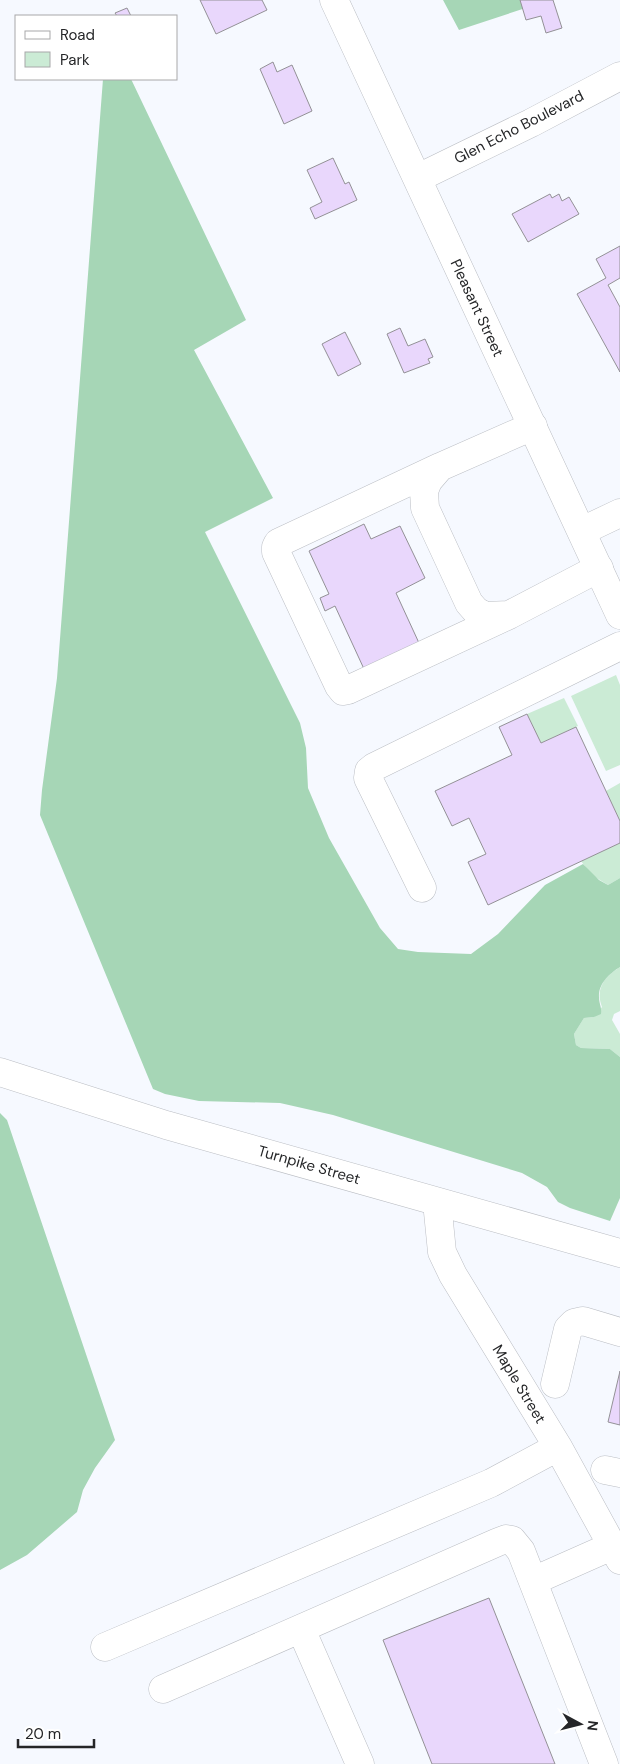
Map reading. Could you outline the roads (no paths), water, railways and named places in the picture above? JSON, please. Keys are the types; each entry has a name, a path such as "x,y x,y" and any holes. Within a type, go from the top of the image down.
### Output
{"street":[{"name":"Pleasant Street","path":"334,0 620,615"},
{"name":"Glen Echo Boulevard","path":"418,178 531,123 620,76"},
{"path":"533,426 440,466 278,543 276,552 343,691 509,615 599,568"},
{"path":"440,466 428,480 424,500 425,508 441,543 469,603 476,611 485,616 509,615"},
{"path":"582,531 620,513"},
{"path":"422,888 368,778 369,772 374,767 620,646"},
{"name":"Turnpike Street","path":"0,1072 166,1125 620,1253"},
{"name":"Maple Street","path":"437,1202 442,1252 453,1275 558,1447 616,1553"},
{"path":"555,1384 568,1329 574,1323 583,1322 620,1332"},
{"path":"105,1647 491,1483 558,1447"},
{"path":"164,1690 506,1539 512,1540 521,1551 604,1764"},
{"path":"533,1581 616,1553"},
{"path":"301,1628 360,1764"}]}
